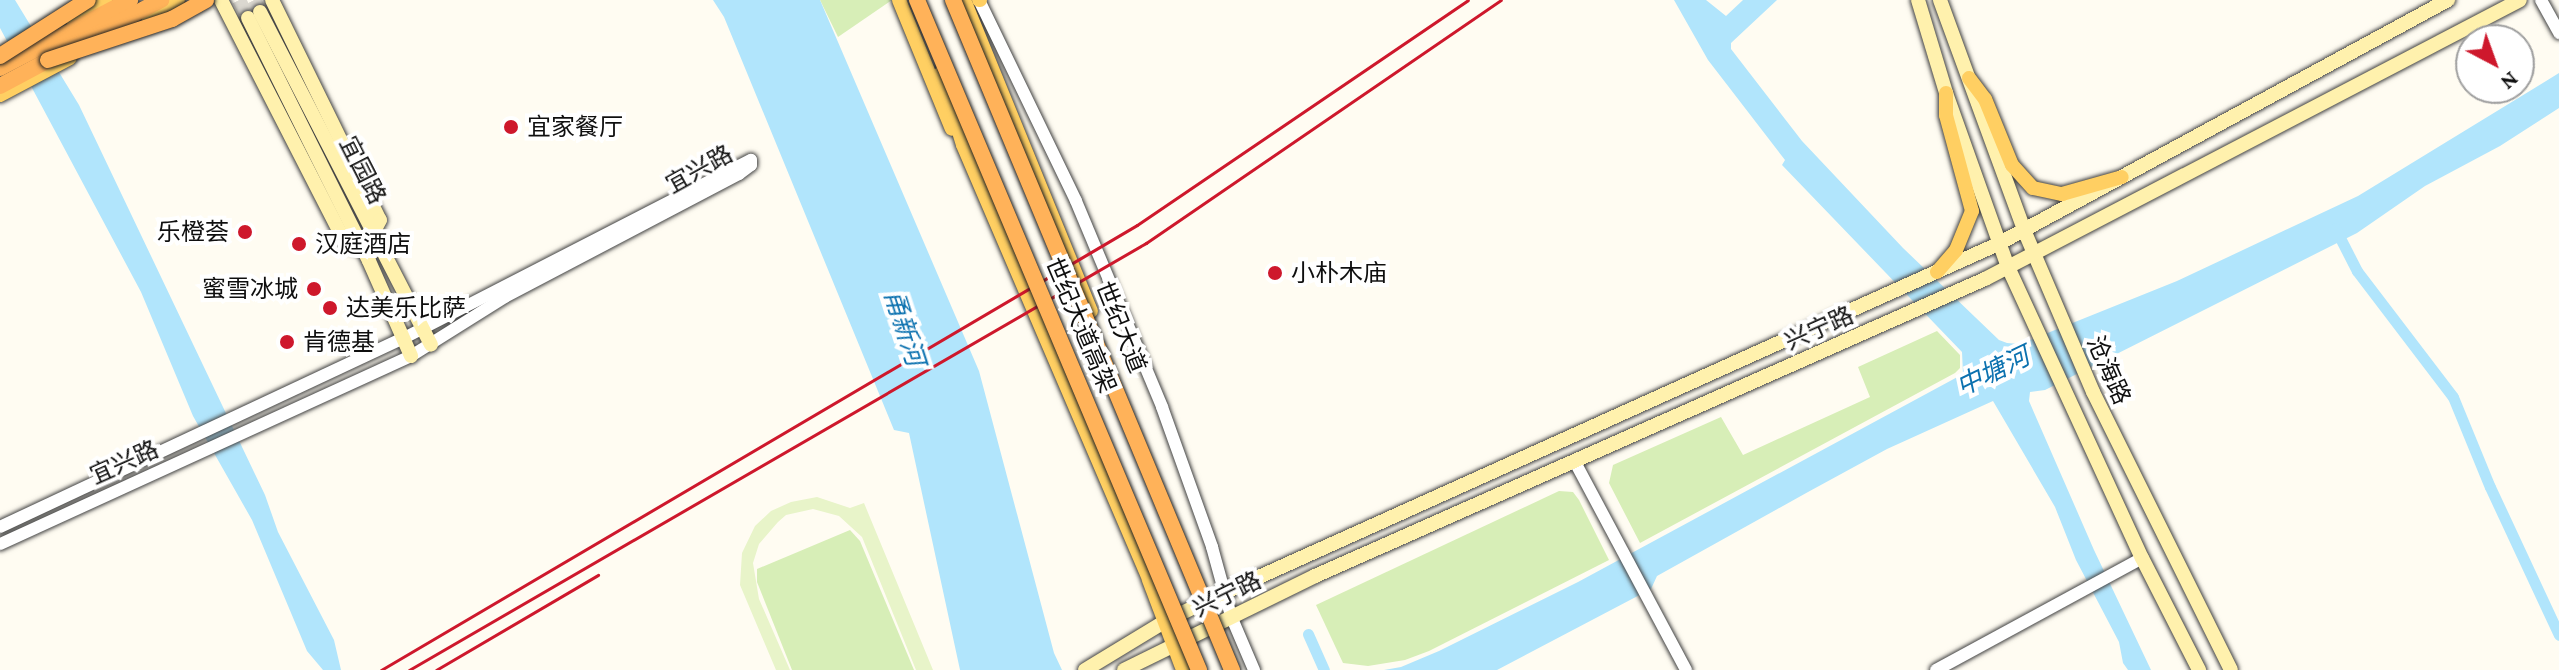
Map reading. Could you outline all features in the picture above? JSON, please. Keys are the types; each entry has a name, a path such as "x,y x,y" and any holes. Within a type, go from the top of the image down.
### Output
{"highway":[{"path":"0,56 88,0"},
{"path":"0,68 130,0"},
{"path":"0,86 161,0"},
{"path":"48,60 172,19 206,0"},
{"name":"世纪大道高架","path":"918,0 1199,670"},
{"name":"世纪大道高架","path":"953,0 1232,670"}],"main road":[{"path":"0,56 106,0"},
{"path":"0,95 178,0"},
{"name":"宜园路","path":"221,0 346,244 364,250"},
{"path":"272,0 380,220 372,235"},
{"path":"899,0 945,118 963,145"},
{"path":"918,0 963,145 1183,670"},
{"name":"沧海路","path":"1918,0 1998,244 2142,558 2199,670"},
{"name":"沧海路","path":"1940,0 2033,254 2082,367 2231,670"},
{"name":"兴宁路","path":"1085,670 1164,622 1217,597 1998,244 2448,0"},
{"name":"兴宁路","path":"1124,670 1315,576 1957,292 2520,0"},
{"name":"世纪大道","path":"973,2 1217,597 1239,670"},
{"name":"宜园路","path":"411,356 254,15 431,345"},
{"name":"沧海路","path":"1969,78 1985,99 2012,165 2033,188 2062,194 2122,177"},
{"name":"沧海路","path":"1937,272 1956,250 1972,211 1946,115 1946,93"}],"street":[{"path":"2541,0 2559,33"},
{"path":"973,2 1076,201 1162,407 1212,547 1217,597"},
{"name":"宜兴路","path":"0,527 404,338 751,160 751,165 739,174 505,297 411,356 0,544"},
{"path":"1575,462 1686,670"},
{"path":"1936,670 2142,558"},
{"path":"1225,619 1254,670"}],"green space":[{"path":"820,0 892,0 838,37"},
{"path":"1937,331 1960,355 1960,368 1955,373 1640,543 1609,483 1613,465 1721,417 1743,455 1870,397 1858,367"},
{"path":"1559,491 1573,492 1579,500 1609,560 1429,651 1405,660 1368,666 1343,663 1316,605"},
{"path":"817,497 850,508 864,503 933,670 916,670 862,537 839,516 813,509 786,515 778,522 759,544 753,563 759,599 790,670 776,670 740,585 742,553 755,526 771,511 791,502"},
{"path":"850,530 860,541 914,670 792,670 757,582 757,569"}],"water":[{"path":"0,0 15,0 79,105 265,495 278,532 334,640 341,670 323,670 307,651 252,520 193,416 141,292 0,28"},
{"name":"甬新河","path":"713,0 820,0 979,371 1054,653 1062,670 960,670 909,433 894,430 724,17"},
{"name":"中塘河","path":"1674,0 1706,0 1726,16 1743,0 1777,0 1731,43 1731,49 1802,141 1903,248 1999,340 2020,344 2177,281 2358,196 2508,104 2535,104 2535,88 2559,73 2559,108 2500,146 2425,186 2357,233 2045,390 2030,392 2029,401 2151,670 2128,670 2123,663 2119,642 2076,560 2055,507 1993,401 1887,449 1657,576 1651,589 1497,670 1384,670 1401,667 1439,651 1578,582 1963,374 1962,352 1782,165 1785,160 1708,60"}],"waterway":[{"path":"2335,228 2357,271 2453,397 2490,487 2559,635"},
{"path":"1308,634 1324,670"}],"tunnel":[{"path":"239,0 248,18"},
{"path":"254,0 260,12"}],"railway":[{"path":"381,670 1137,225 1468,0"},
{"path":"409,670 1146,243 1501,0"},
{"path":"436,670 598,575"}],"place":[{"name":"宜家餐厅","path":"511,127"},
{"name":"乐橙荟","path":"245,232"},
{"name":"汉庭酒店","path":"299,244"},
{"name":"小朴木庙","path":"1275,273"},
{"name":"蜜雪冰城","path":"314,289"},
{"name":"达美乐比萨","path":"330,308"},
{"name":"肯德基","path":"287,342"}]}
